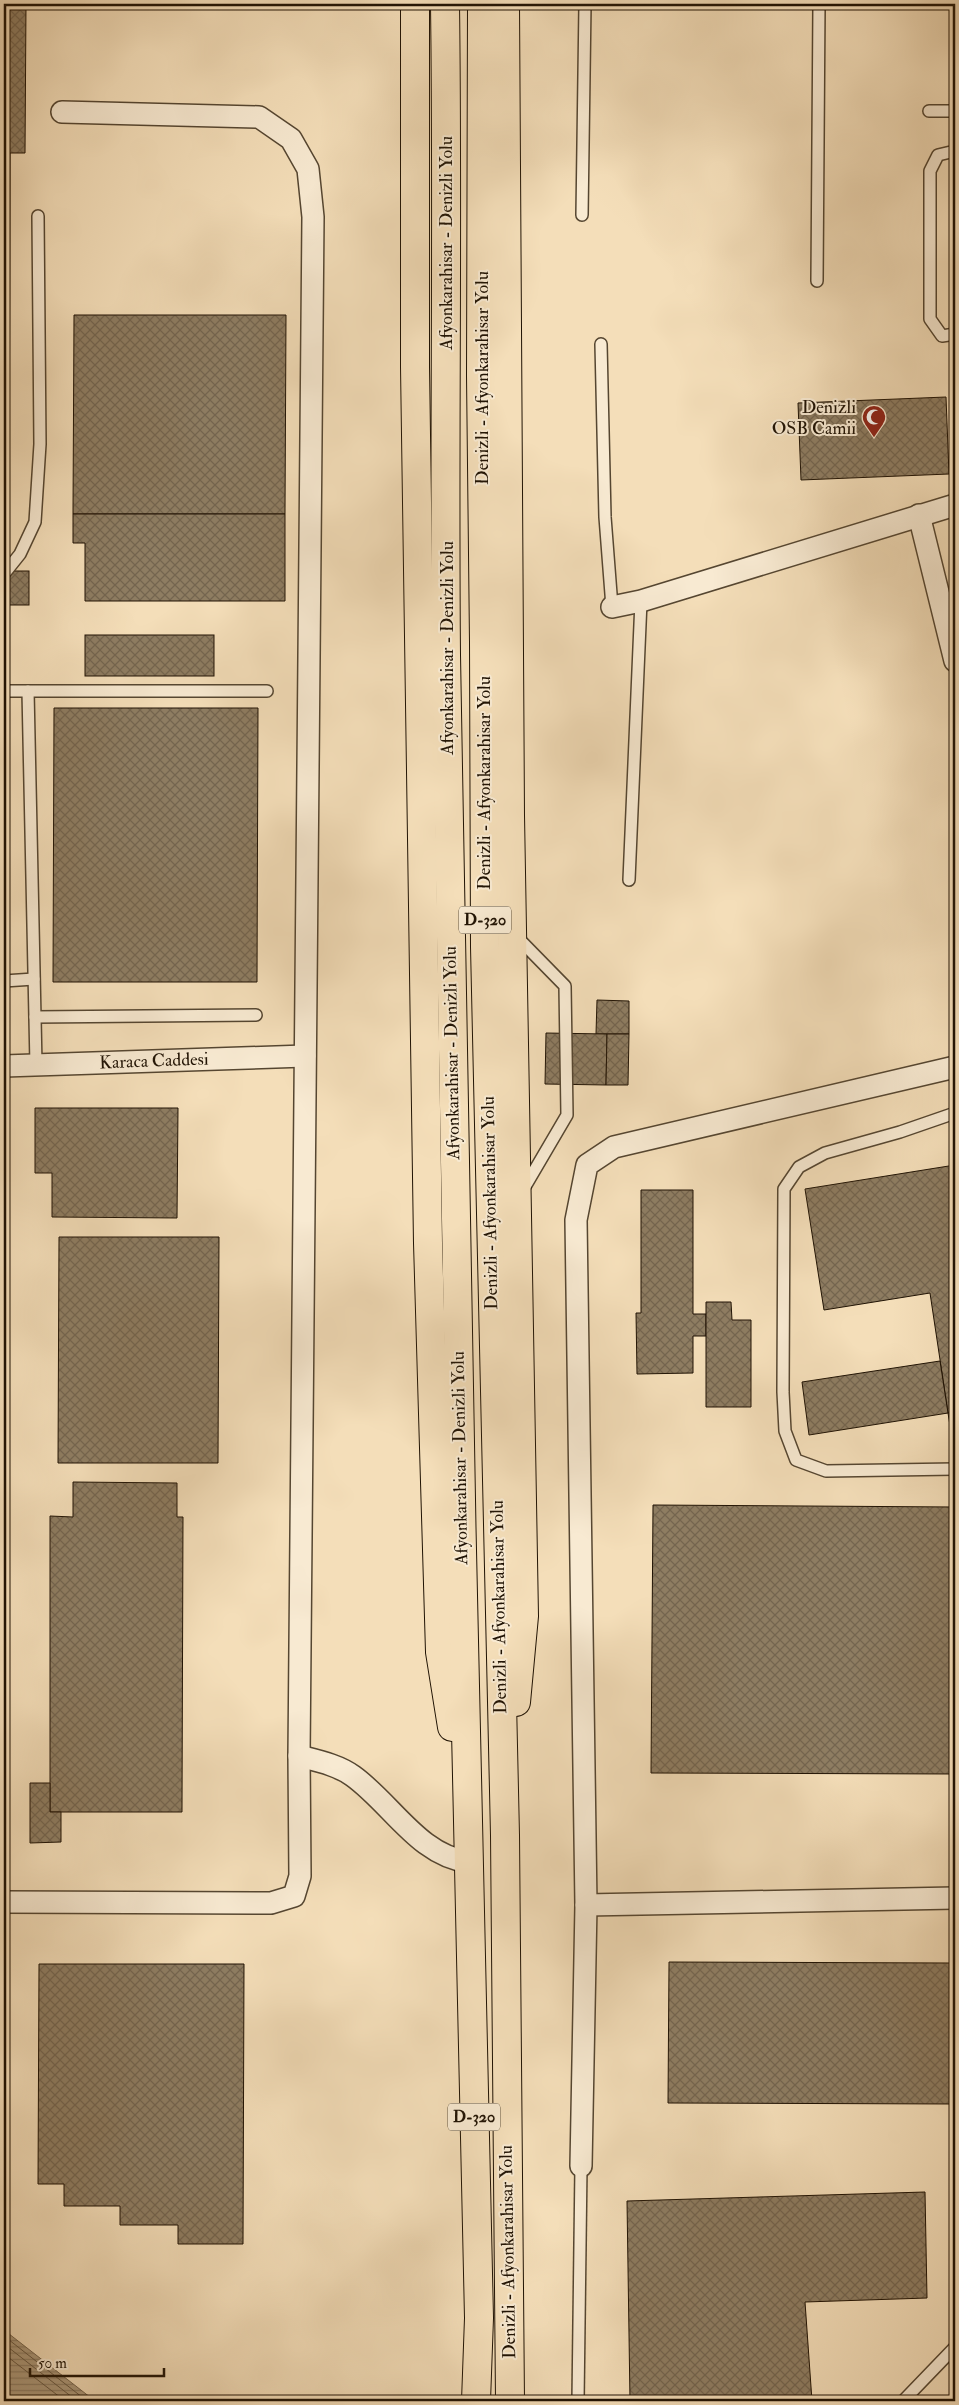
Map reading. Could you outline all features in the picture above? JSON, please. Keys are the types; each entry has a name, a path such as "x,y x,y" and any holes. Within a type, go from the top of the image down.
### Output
{"highway":[{"path":"415,4 414,367 428,1243 440,1652 468,1832"},
{"name":"Afyonkarahisar - Denizli Yolu","path":"445,4 447,156 446,656 455,1243 468,1832"},
{"name":"Denizli - Afyonkarahisar Yolu","path":"482,4 481,376 485,946 505,1836 510,2401"},
{"path":"505,1836 524,1616 512,931 506,4"},
{"name":"Denizli - Afyonkarahisar Yolu","path":"468,1832 478,2308 476,2401"}],"street":[{"path":"4,1902 271,1903 294,1896 300,1876 299,1756 313,217 308,169 291,138 259,117 62,112"},
{"path":"612,606 641,601 955,505"},
{"path":"919,515 955,661"},
{"name":"Karaca Caddesi","path":"4,1066 305,1056"},
{"path":"581,2166 586,1905 576,1220 587,1165 614,1147 955,1067"},
{"path":"299,1756 338,1768 354,1776 433,1850 449,1858 469,1862"},
{"path":"586,1905 955,1898"}],"lane":[{"path":"582,215 585,4"},
{"path":"817,281 819,4"},
{"path":"929,111 955,111"},
{"path":"955,151 938,155 930,171 930,319 942,336 955,334"},
{"path":"4,574 20,554 35,522 40,444 38,216"},
{"path":"601,344 605,517 612,606"},
{"path":"629,880 641,601"},
{"path":"4,691 267,691"},
{"path":"28,691 36,1065"},
{"path":"512,931 565,986 566,1006 567,1114 517,1200"},
{"path":"4,981 34,979"},
{"path":"35,1017 256,1015"},
{"path":"955,1113 900,1132 825,1153 799,1167 784,1189 782,1288 785,1431 796,1460 826,1470 955,1468"},
{"path":"578,2401 581,2166"},
{"path":"903,2401 955,2347"}],"water":[{"path":"4,2330 95,2401 4,2401"}],"building":[{"path":"4,4 26,4 25,153 10,153 9,557 4,557"},
{"path":"74,315 286,315 285,514 73,514"},
{"name":"Denizli OSB Camii","path":"946,397 949,474 801,480 798,403"},
{"path":"73,514 285,514 285,601 85,601 85,543 73,543"},
{"path":"8,571 29,571 29,605 8,605"},
{"path":"85,635 214,635 214,676 85,676"},
{"path":"4,643 8,643 8,663 4,663"},
{"path":"54,708 258,708 257,982 53,982"},
{"path":"597,1000 629,1001 629,1034 596,1034"},
{"path":"546,1033 607,1034 606,1085 545,1084"},
{"path":"607,1034 629,1034 628,1085 606,1085"},
{"path":"35,1108 178,1108 177,1218 52,1217 52,1173 35,1173"},
{"path":"955,1165 955,1412 948,1413 930,1293 824,1310 805,1189"},
{"path":"641,1190 693,1190 693,1314 706,1314 706,1336 693,1336 693,1373 637,1374 636,1313 641,1313"},
{"path":"59,1237 219,1237 218,1463 58,1463"},
{"path":"706,1302 731,1302 732,1320 751,1320 751,1407 706,1407"},
{"path":"940,1361 948,1413 809,1435 802,1382"},
{"path":"955,1412 955,1450 954,1451 948,1413"},
{"path":"73,1482 177,1483 177,1517 183,1517 182,1812 50,1812 50,1516 73,1517"},
{"path":"653,1505 955,1507 955,1774 651,1773"},
{"path":"30,1783 50,1783 50,1812 61,1812 61,1842 30,1843"},
{"path":"669,1962 953,1963 952,2104 668,2103"},
{"path":"39,1964 244,1964 243,2244 178,2244 178,2225 120,2225 120,2206 64,2206 64,2184 38,2184"},
{"path":"925,2192 927,2298 805,2302 812,2401 630,2401 627,2201"}],"place":[{"name":"Denizli OSB Camii","path":"874,438"}]}
